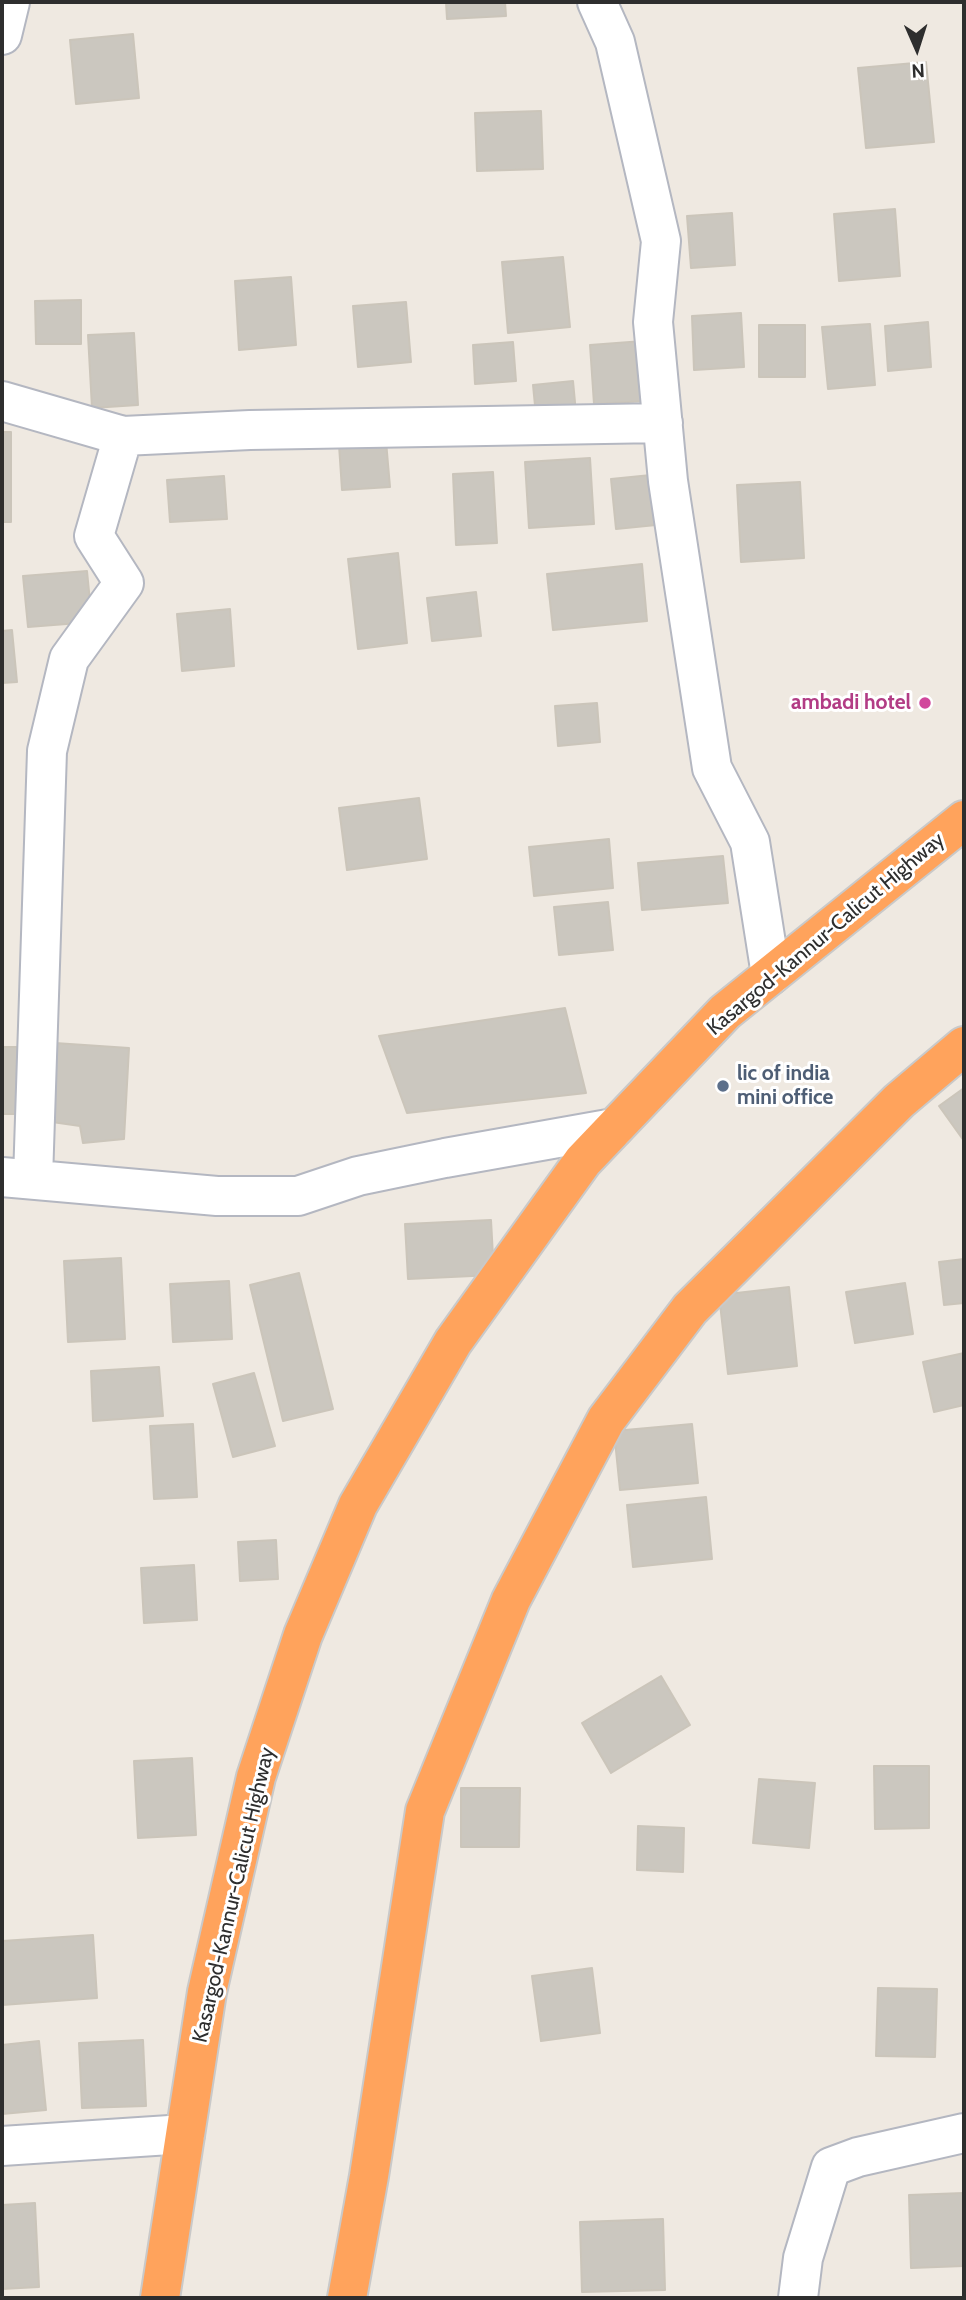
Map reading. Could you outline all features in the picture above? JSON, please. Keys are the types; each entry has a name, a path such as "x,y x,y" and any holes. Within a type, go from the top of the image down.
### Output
{"highway":[{"name":"Kasargod-Kannur-Calicut Highway","path":"160,2298 207,1992 256,1777 303,1635 358,1505 453,1342 583,1161 725,1012 964,820"},
{"path":"347,2298 425,1811 511,1601 606,1420 690,1309 899,1101 964,1046"}],"street":[{"path":"2,35 10,2"},
{"path":"597,2 615,42 661,241 653,323 668,481 712,768 750,842 771,975"},
{"path":"2,401 123,436 250,430 663,424"},
{"path":"123,436 94,536 124,583 69,659 47,751 17,1178 217,1196 298,1196 358,1177 445,1158 614,1128"},
{"path":"798,2298 803,2258 831,2167 858,2157 964,2133"},
{"path":"2,2146 185,2134"}],"building":[{"path":"446,2 505,2 506,16 447,19"},
{"path":"133,34 139,98 76,104 70,40"},
{"path":"926,62 934,142 866,148 858,68"},
{"path":"541,111 543,169 477,171 475,113"},
{"path":"895,209 900,276 839,281 834,214"},
{"path":"732,213 735,265 691,268 687,216"},
{"path":"563,257 570,327 508,333 502,262"},
{"path":"291,277 296,345 239,350 235,281"},
{"path":"81,300 81,344 36,344 35,301"},
{"path":"406,302 411,362 358,367 353,306"},
{"path":"741,313 744,367 694,370 692,316"},
{"path":"928,322 931,367 888,371 885,326"},
{"path":"870,324 875,385 828,389 822,327"},
{"path":"759,325 805,325 805,377 759,377"},
{"path":"134,333 138,405 92,408 88,335"},
{"path":"643,341 646,401 594,404 590,345"},
{"path":"513,342 516,381 475,384 473,345"},
{"path":"573,381 576,413 536,416 533,385"},
{"path":"2,432 11,432 11,522 2,522"},
{"path":"386,441 390,487 342,490 339,445"},
{"path":"590,458 594,524 529,528 525,462"},
{"path":"493,472 497,543 456,545 453,474"},
{"path":"651,475 656,525 616,529 611,479"},
{"path":"224,476 227,519 170,522 167,480"},
{"path":"800,482 804,558 741,562 737,485"},
{"path":"398,553 407,643 358,649 348,559"},
{"path":"642,564 647,621 553,630 547,574"},
{"path":"87,571 92,622 28,627 23,576"},
{"path":"476,592 481,636 432,641 427,598"},
{"path":"230,609 234,666 182,671 177,614"},
{"path":"12,630 17,682 2,683 2,631"},
{"path":"597,703 600,742 558,746 555,706"},
{"path":"3,744 3,837 2,837"},
{"path":"419,798 427,859 347,870 339,808"},
{"path":"609,839 613,888 534,896 529,847"},
{"path":"723,856 728,903 642,910 638,863"},
{"path":"608,902 613,950 559,955 554,907"},
{"path":"565,1008 586,1093 407,1113 379,1036"},
{"path":"55,1043 129,1048 124,1139 83,1143 80,1126 52,1122"},
{"path":"2,1047 17,1047 19,1114 2,1114"},
{"path":"964,1088 964,1141 939,1106"},
{"path":"491,1220 494,1275 408,1279 405,1224"},
{"path":"121,1258 125,1339 68,1342 64,1261"},
{"path":"964,1259 964,1303 944,1305 939,1262"},
{"path":"299,1273 333,1409 283,1421 250,1285"},
{"path":"229,1281 232,1339 173,1342 170,1284"},
{"path":"905,1283 913,1334 855,1343 846,1292"},
{"path":"789,1287 797,1366 728,1374 719,1295"},
{"path":"964,1353 964,1405 934,1412 923,1362"},
{"path":"159,1367 163,1416 93,1421 91,1371"},
{"path":"254,1373 275,1446 233,1457 213,1384"},
{"path":"193,1424 197,1497 154,1499 150,1426"},
{"path":"692,1424 698,1483 620,1490 614,1431"},
{"path":"706,1497 712,1559 633,1567 627,1505"},
{"path":"276,1540 278,1579 240,1581 238,1542"},
{"path":"194,1565 197,1620 144,1623 141,1568"},
{"path":"661,1676 690,1725 611,1773 582,1723"},
{"path":"192,1758 196,1835 138,1838 134,1761"},
{"path":"874,1766 929,1766 929,1828 875,1829"},
{"path":"759,1779 815,1783 809,1848 753,1843"},
{"path":"461,1788 520,1788 519,1847 461,1847"},
{"path":"638,1826 684,1828 683,1872 637,1870"},
{"path":"93,1935 97,1998 2,2005 2,1941"},
{"path":"592,1968 600,2033 541,2041 532,1976"},
{"path":"878,1988 937,1989 935,2057 876,2056"},
{"path":"143,2040 146,2106 82,2108 79,2043"},
{"path":"39,2041 46,2110 2,2114 2,2045"},
{"path":"964,2193 964,2266 911,2268 909,2195"},
{"path":"35,2203 39,2287 2,2289 2,2205"},
{"path":"663,2219 665,2290 582,2292 580,2222"}],"place":[{"name":"ambadi hotel","path":"925,703"},
{"name":"lic of india mini office","path":"723,1086"}]}
